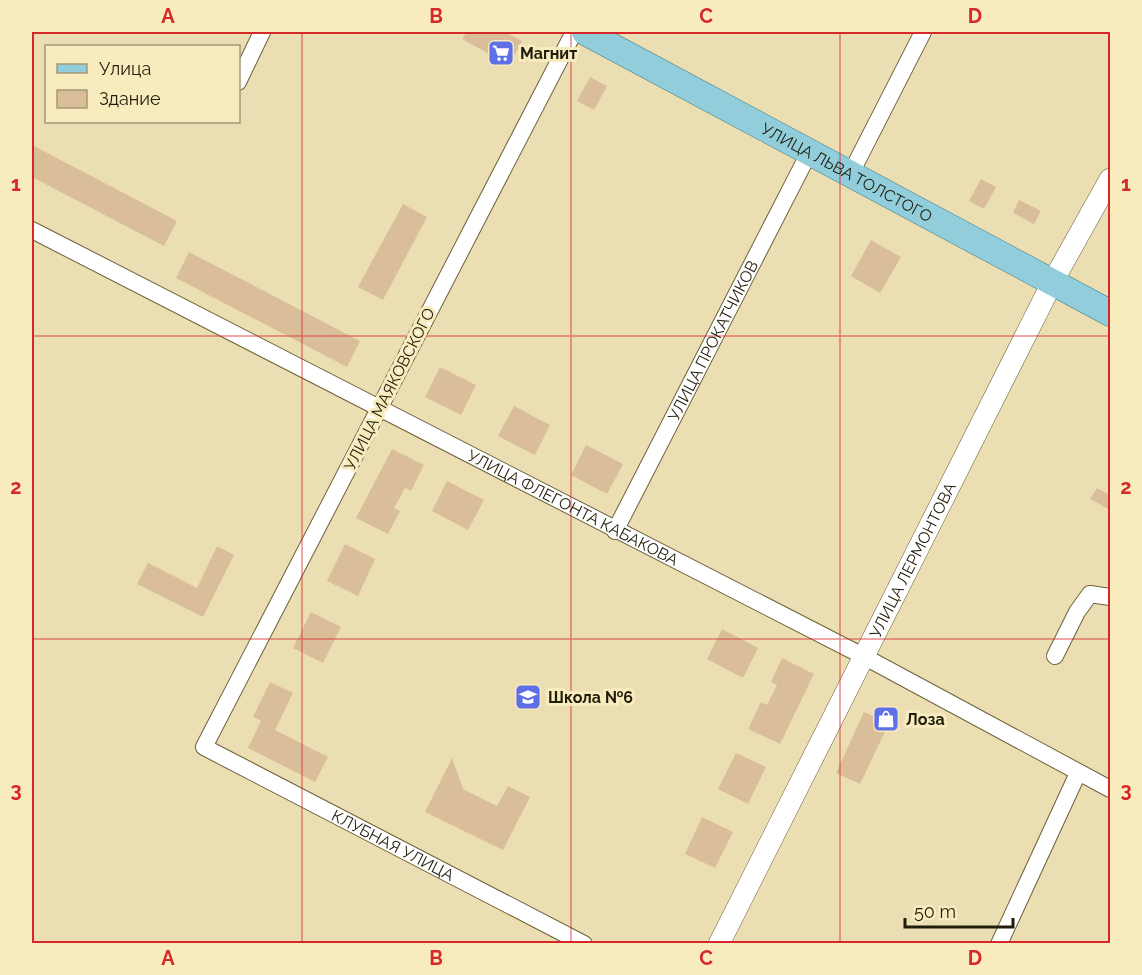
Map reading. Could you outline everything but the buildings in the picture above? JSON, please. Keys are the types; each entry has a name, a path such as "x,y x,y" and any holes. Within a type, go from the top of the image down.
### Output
{"main road":[{"name":"УЛИЦА ЛЬВА ТОЛСТОГО","path":"585,32 1110,313"}],"street":[{"path":"240,78 262,32"},
{"name":"УЛИЦА МАЯКОВСКОГО","path":"204,747 574,32"},
{"path":"851,173 923,32"},
{"name":"УЛИЦА ПРОКАТЧИКОВ","path":"615,531 810,151"},
{"name":"УЛИЦА ЛЕРМОНТОВА","path":"719,944 1053,281 1110,179"},
{"name":"УЛИЦА ФЛЕГОНТА КАБАКОВА","path":"32,230 615,531 863,656 1110,789"},
{"path":"1055,656 1077,612 1090,594 1110,597"},
{"name":"КЛУБНАЯ УЛИЦА","path":"204,747 584,944"},
{"path":"999,944 1078,772"}],"place":[{"name":"Магнит","path":"501,53"},
{"name":"Школа №6","path":"528,697"},
{"name":"Лоза","path":"886,719"}]}
